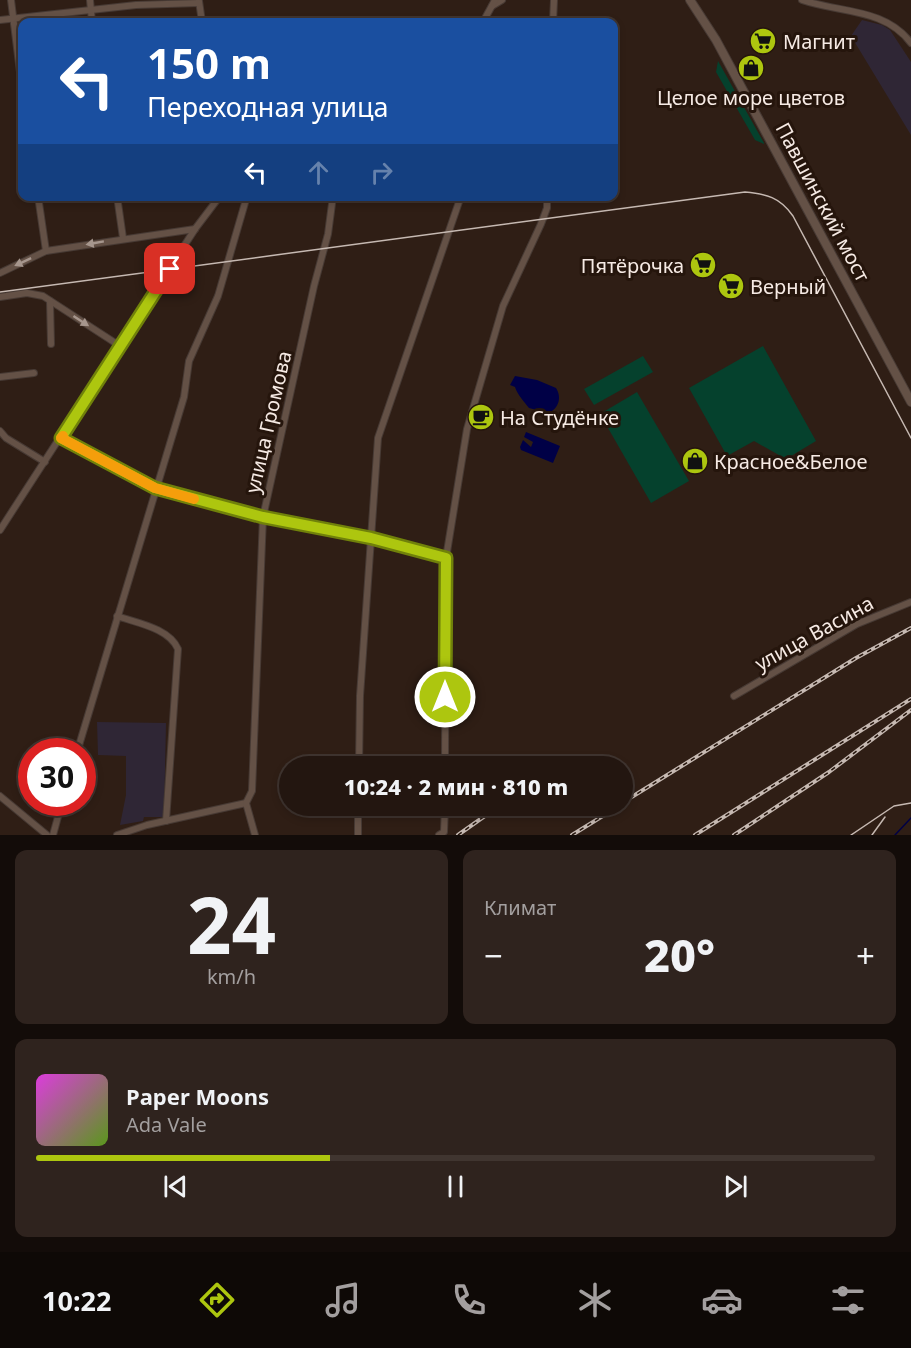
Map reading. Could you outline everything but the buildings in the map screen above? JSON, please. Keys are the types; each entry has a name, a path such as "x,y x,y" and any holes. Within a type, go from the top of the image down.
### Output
{"main road":[{"name":"Павшинский мост","path":"690,0 704,19 911,402"}],"street":[{"path":"11,0 18,60"},
{"path":"90,0 91,18"},
{"path":"489,9 490,0"},
{"path":"485,18 495,0"},
{"path":"489,9 502,0"},
{"path":"553,18 554,0"},
{"path":"802,0 822,7 881,18 893,25 911,43"},
{"path":"0,20 90,9 199,1 201,18"},
{"path":"39,201 46,251"},
{"path":"118,201 123,238"},
{"path":"0,530 195,229 216,201"},
{"path":"81,738 184,397 189,361 218,296 246,201"},
{"name":"улица Громова","path":"255,835 246,803 252,791 263,517 314,286 328,234 332,201"},
{"path":"359,756 360,696 378,438 459,201"},
{"path":"445,756 446,558 467,429 503,306 541,224 547,201"},
{"path":"0,273 46,251 195,229"},
{"path":"0,297 27,293 43,296 120,346"},
{"path":"50,301 51,344"},
{"path":"0,377 34,373"},
{"path":"0,431 6,438 45,462"},
{"path":"61,438 155,488 263,517 371,538 446,558"},
{"name":"улица Васина","path":"734,696 857,624 911,602"},
{"path":"117,616 165,633 174,638 178,649 166,821"},
{"path":"0,796 47,835"},
{"path":"117,835 246,803"},
{"path":"53,835 58,816"},
{"path":"358,816 358,835"},
{"path":"442,833 444,816"}],"shaded area":[{"path":"862,20 882,25 890,30 911,62 911,135 851,36"},
{"path":"515,376 537,380 556,388 559,399 555,409 548,413 529,408 515,387 510,385"},
{"path":"526,432 560,446 553,463 521,450 523,440 531,447 533,442 524,437"},
{"path":"97,722 166,723 164,817 144,817 143,821 120,825 126,795 126,756 98,755"}],"green space":[{"path":"718,61 764,144 755,140 716,72"},
{"path":"763,346 816,441 786,459 754,441 727,456 689,388"},
{"path":"643,356 653,372 594,405 584,389"},
{"path":"637,392 689,481 651,503 600,414"}],"waterway":[{"path":"895,835 911,818"}],"tram line":[{"path":"0,292 745,192 760,194 778,201 793,216 911,438"},
{"path":"851,835 894,806 911,803"},
{"path":"872,835 885,817"}],"railway":[{"path":"633,796 856,658 911,628"},
{"path":"695,835 911,699"},
{"path":"734,835 829,772 911,710"},
{"path":"458,835 485,816"},
{"path":"572,835 603,816"}],"slow traffic":[{"path":"63,436 61,438 155,488 194,499"}],"place":[{"name":"Магнит","path":"763,41"},
{"name":"Целое море цветов","path":"751,68"},
{"name":"Пятёрочка","path":"703,265"},
{"name":"Верный","path":"731,286"},
{"name":"На Студёнке","path":"481,417"},
{"name":"Красное&Белое","path":"695,461"}],"route":[{"path":"170,269 61,438 155,488 263,517 371,538 446,558 445,697"}]}
